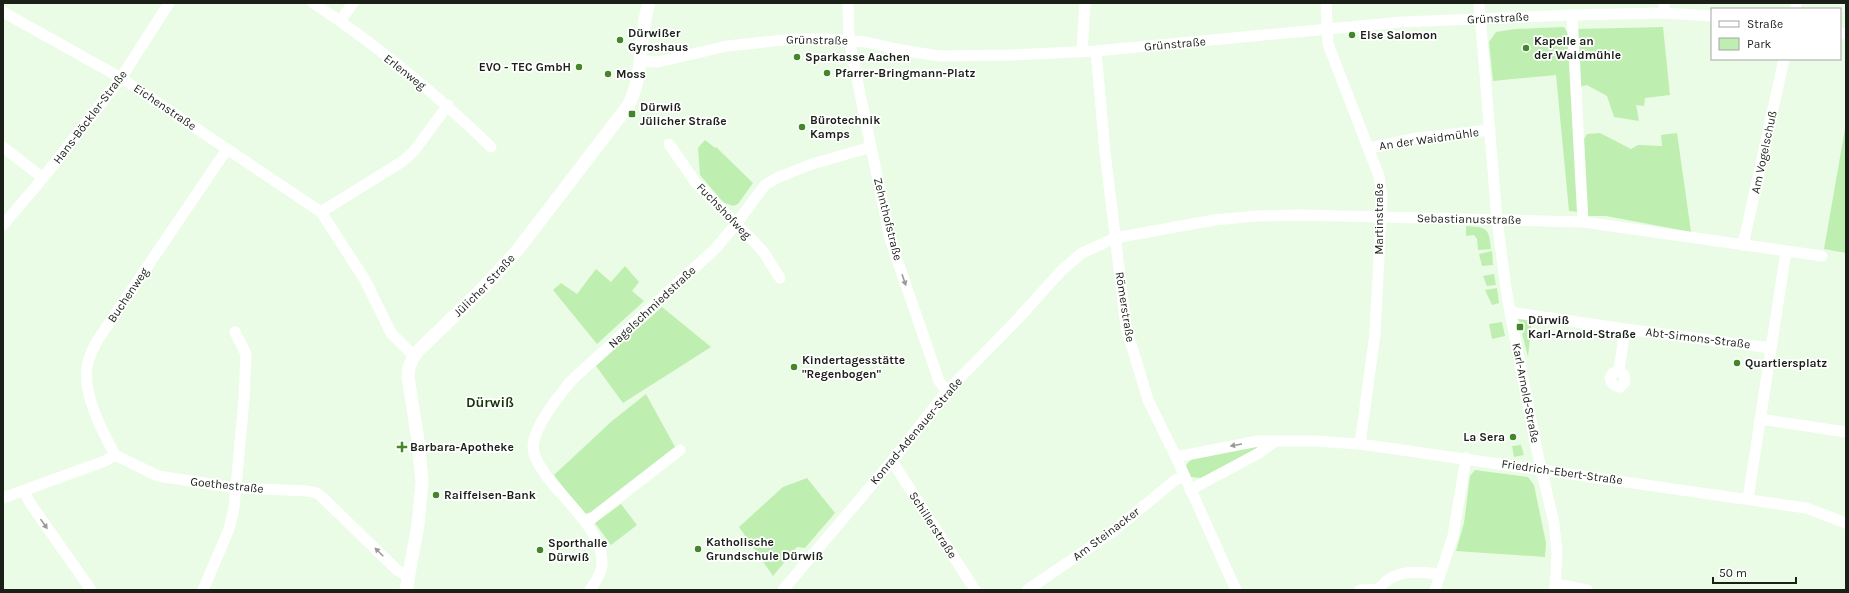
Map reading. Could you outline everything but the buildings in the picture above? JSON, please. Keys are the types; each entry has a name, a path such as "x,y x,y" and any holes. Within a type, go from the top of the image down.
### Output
{"street":[{"name":"Hans-Böckler-Straße","path":"3,225 43,178 121,78 169,3"},
{"name":"Erlenweg","path":"313,3 340,21 448,106 491,147"},
{"path":"340,21 353,3"},
{"name":"Jülicher Straße","path":"414,356 483,288 516,252 616,124 631,101 640,61 644,27 649,3"},
{"name":"Zehnthofstraße","path":"848,3 849,40 890,239 939,381 947,391"},
{"path":"1082,52 1085,3"},
{"name":"Martinstraße","path":"1326,3 1326,30 1328,44 1379,176 1382,218 1375,334 1360,444"},
{"name":"An der Waidmühle","path":"1479,3 1497,220"},
{"name":"Grünstraße","path":"640,61 658,62 727,46 765,41 804,39 866,42 901,50 939,56 1011,55 1096,51 1402,22 1480,20 1664,8 1711,16"},
{"name":"Eichenstraße","path":"3,12 121,78 321,212 365,280 391,333 414,356"},
{"path":"1572,15 1583,222"},
{"name":"Römerstraße","path":"1096,51 1105,152 1126,327 1136,368 1148,400 1236,590"},
{"name":"Am Vogelschuß","path":"1743,245 1784,60"},
{"path":"321,212 403,161 414,151 448,106"},
{"name":"An der Waidmühle","path":"1369,148 1417,138 1490,130"},
{"name":"Fuchshofweg","path":"669,144 696,183 762,250 780,278"},
{"path":"3,147 43,178"},
{"name":"Nagelschmiedstraße","path":"590,590 602,566 601,553 586,522 538,464 534,450 537,433 554,402 571,381 716,248 765,185 779,177 835,156 871,147"},
{"name":"Buchenweg","path":"115,455 104,434 88,394 87,366 91,353 97,341 227,149"},
{"name":"Sebastianusstraße","path":"1115,238 1214,220 1257,216 1300,215 1583,222 1822,256"},
{"name":"Karl-Arnold-Straße","path":"1497,220 1510,312 1541,469 1554,523 1557,553 1556,587"},
{"name":"Konrad-Adenauer-Straße","path":"783,590 892,461 947,391 1014,323 1062,270 1082,253 1115,238"},
{"path":"1748,498 1786,251"},
{"name":"Abt-Simons-Straße","path":"1510,312 1771,348"},
{"path":"1619,371 1625,329"},
{"path":"203,590 229,529 234,508 244,399 246,354 236,332"},
{"path":"406,590 418,525 422,481 418,440 409,389 410,367 414,356"},
{"path":"1760,419 1846,432"},
{"name":"Friedrich-Ebert-Straße","path":"1176,458 1258,441 1314,441 1360,444 1748,498 1806,508 1846,523"},
{"path":"1190,490 1259,453 1274,442"},
{"path":"586,522 680,450"},
{"path":"3,498 105,461 115,455"},
{"name":"Goethestraße","path":"115,455 158,476 236,488 308,491 317,494 323,498 397,570 409,577"},
{"path":"1435,590 1439,574 1453,536 1466,458"},
{"name":"Schillerstraße","path":"892,461 975,590"},
{"name":"Am Steinacker","path":"1027,590 1111,533 1174,481 1184,476"},
{"path":"24,491 30,503 91,590"},
{"path":"1360,590 1380,589 1384,583 1395,575 1421,572 1439,574"},
{"path":"1556,587 1587,590"}],"green space":[{"path":"1564,27 1569,35 1579,212 1569,211 1556,75 1493,81 1489,42 1496,32 1515,29"},
{"path":"1663,27 1670,95 1645,98 1644,106 1636,105 1639,121 1614,117 1607,96 1587,85 1579,87 1576,29"},
{"path":"1846,123 1846,253 1824,249"},
{"path":"1600,133 1631,149 1638,145 1662,146 1661,135 1677,133 1691,232 1606,216 1588,216 1582,143 1587,134"},
{"path":"705,140 715,148 716,147 753,183 738,204 733,206 723,202 700,175 698,148"},
{"path":"1466,226 1483,228 1486,230 1491,249 1478,250 1477,239 1474,235 1466,236"},
{"path":"1492,251 1493,265 1482,266 1479,254"},
{"path":"625,266 639,282 632,291 644,301 597,344 553,290 561,283 577,294 596,269 611,282"},
{"path":"1494,274 1496,285 1487,286 1483,276"},
{"path":"1497,288 1499,303 1492,305 1485,290"},
{"path":"662,307 711,347 623,403 596,366"},
{"path":"1518,317 1532,319 1528,357 1522,333 1524,333 1522,325 1520,325"},
{"path":"1502,322 1505,336 1492,339 1489,324"},
{"path":"646,394 675,447 591,512 584,514 554,475 612,421"},
{"path":"1256,445 1258,448 1201,478 1191,477 1186,469 1189,462 1197,457 1224,450"},
{"path":"1521,445 1524,455 1514,457 1512,446"},
{"path":"1475,470 1528,477 1534,485 1546,543 1545,557 1456,551 1464,523 1470,476"},
{"path":"807,478 835,513 805,548 797,547 773,576 739,527 783,487"},
{"path":"621,504 637,525 611,545 595,523"}],"place":[{"name":"Else Salomon","path":"1352,35"},
{"name":"Dürwißer Gyroshaus","path":"620,40"},
{"name":"Kapelle an der Waidmühle","path":"1526,48"},
{"name":"Sparkasse Aachen","path":"797,57"},
{"name":"EVO - TEC GmbH","path":"579,67"},
{"name":"Pfarrer-Bringmann-Platz","path":"827,73"},
{"name":"Moss","path":"608,74"},
{"name":"Dürwiß Jülicher Straße","path":"632,114"},
{"name":"Bürotechnik Kamps","path":"802,127"},
{"name":"Dürwiß Karl-Arnold-Straße","path":"1520,327"},
{"name":"Quartiersplatz","path":"1737,363"},
{"name":"Kindertagesstätte \"Regenbogen\"","path":"794,367"},
{"name":"La Sera","path":"1513,437"},
{"name":"Barbara-Apotheke","path":"402,447"},
{"name":"Raiffeisen-Bank","path":"436,495"},
{"name":"Katholische Grundschule Dürwiß","path":"698,549"},
{"name":"Sporthalle Dürwiß","path":"540,550"}],"district":[{"name":"Dürwiß","path":"490,402"}]}
